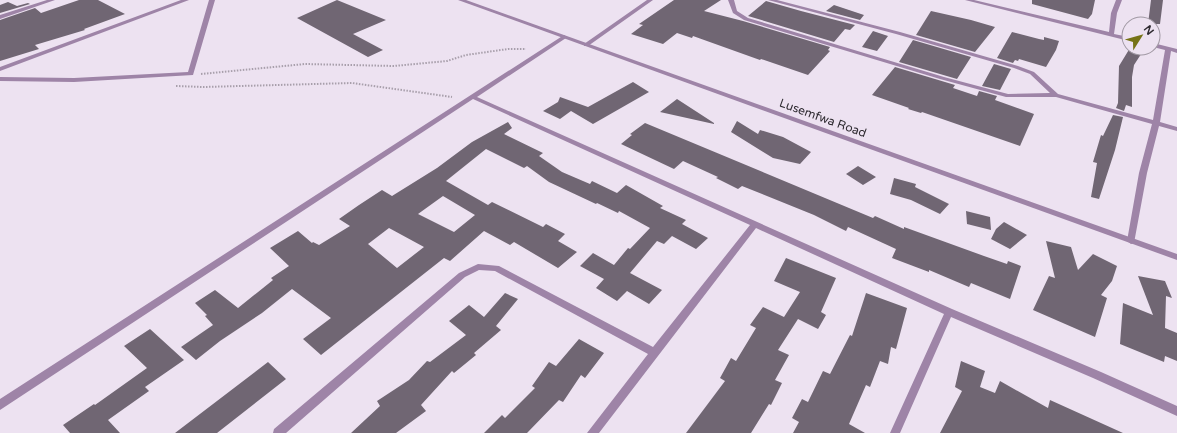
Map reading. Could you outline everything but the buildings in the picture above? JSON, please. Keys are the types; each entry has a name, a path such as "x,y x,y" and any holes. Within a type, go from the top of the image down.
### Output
{"street":[{"path":"0,17 52,0"},
{"path":"0,69 186,0"},
{"path":"0,79 74,80 191,74 212,0"},
{"name":"Lusemfwa Road","path":"461,0 1177,257"},
{"path":"586,45 650,0"},
{"path":"731,0 734,12 746,19 942,78 1008,96 1056,95 1177,129"},
{"path":"771,0 1016,66 1032,73 1056,95"},
{"path":"968,0 1121,37"},
{"path":"1111,35 1114,13 1119,0"},
{"path":"0,405 564,37"},
{"path":"1161,47 1177,51"},
{"path":"1131,241 1143,173 1156,123 1168,49"},
{"path":"473,96 949,312 1177,411"},
{"path":"592,433 755,224"},
{"path":"278,433 462,275 478,267 496,268 654,352"},
{"path":"895,433 949,312"}],"path":[{"path":"191,74 305,64 394,66 447,61 466,54 508,49 544,50"},
{"path":"172,86 203,87 352,83 452,97 464,102"}]}
